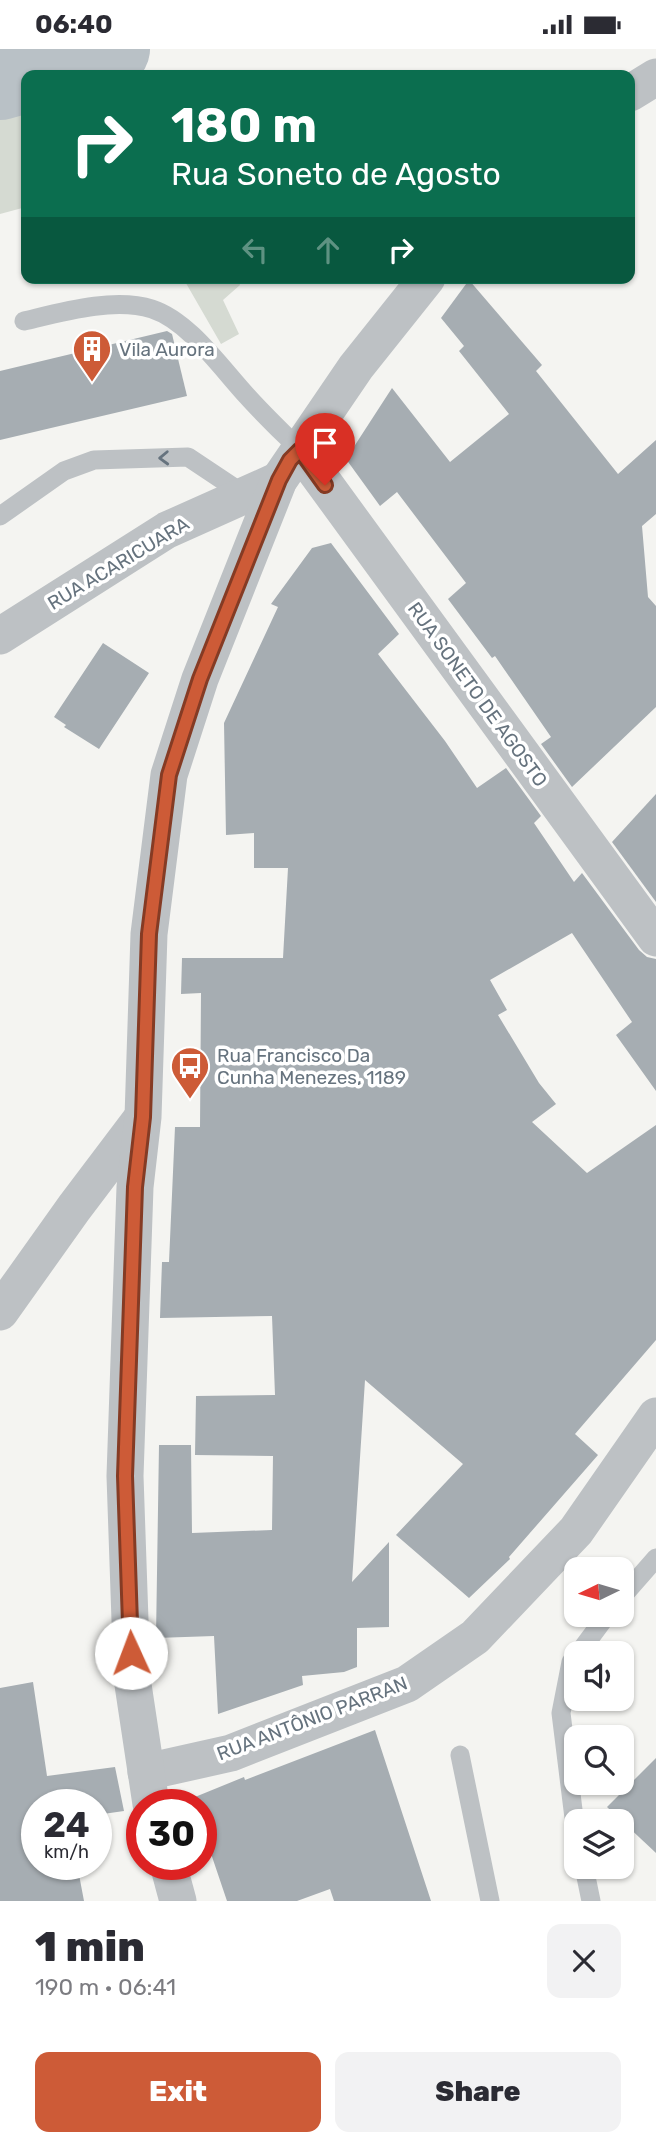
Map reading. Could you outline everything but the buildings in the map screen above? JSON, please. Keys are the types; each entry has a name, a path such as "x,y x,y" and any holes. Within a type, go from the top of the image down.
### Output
{"street":[{"path":"635,90 656,77"},
{"path":"149,1788 132,1678 125,1476 135,1187 143,1117 149,934 169,775 200,679 279,480 290,460 300,450 356,367 422,284"},
{"name":"RUA SONETO DE AGOSTO","path":"300,450 656,938"},
{"name":"RUA ACARICUARA","path":"0,636 167,530 279,480"},
{"path":"0,1312 143,1117"},
{"name":"RUA ANTÔNIO PARRAN","path":"149,1788 407,1684 475,1637 576,1531 656,1416"},
{"path":"172,1880 178,1901"}],"lane":[{"path":"24,321 80,308 126,305 152,309 179,322 300,450"},
{"path":"0,516 64,471 94,460 188,457 244,495"},
{"path":"634,1583 656,1558"},
{"path":"564,1698 561,1713 573,1809"},
{"path":"460,1755 490,1901"},
{"path":"587,1879 592,1901"}],"shaded area":[{"path":"21,101 21,208 0,214 0,106"},
{"path":"186,284 240,284 223,300 239,334 221,344"}],"waterway":[{"path":"35,70 110,49"},
{"path":"0,80 21,74"}],"place":[{"name":"Vila Aurora","path":"92,383"},
{"name":"Rua Francisco Da Cunha Menezes, 1189","path":"190,1100"}],"route":[{"path":"131,1653 125,1476 135,1187 143,1117 149,934 169,775 200,679 279,480 290,460 300,450 325,485"}]}
